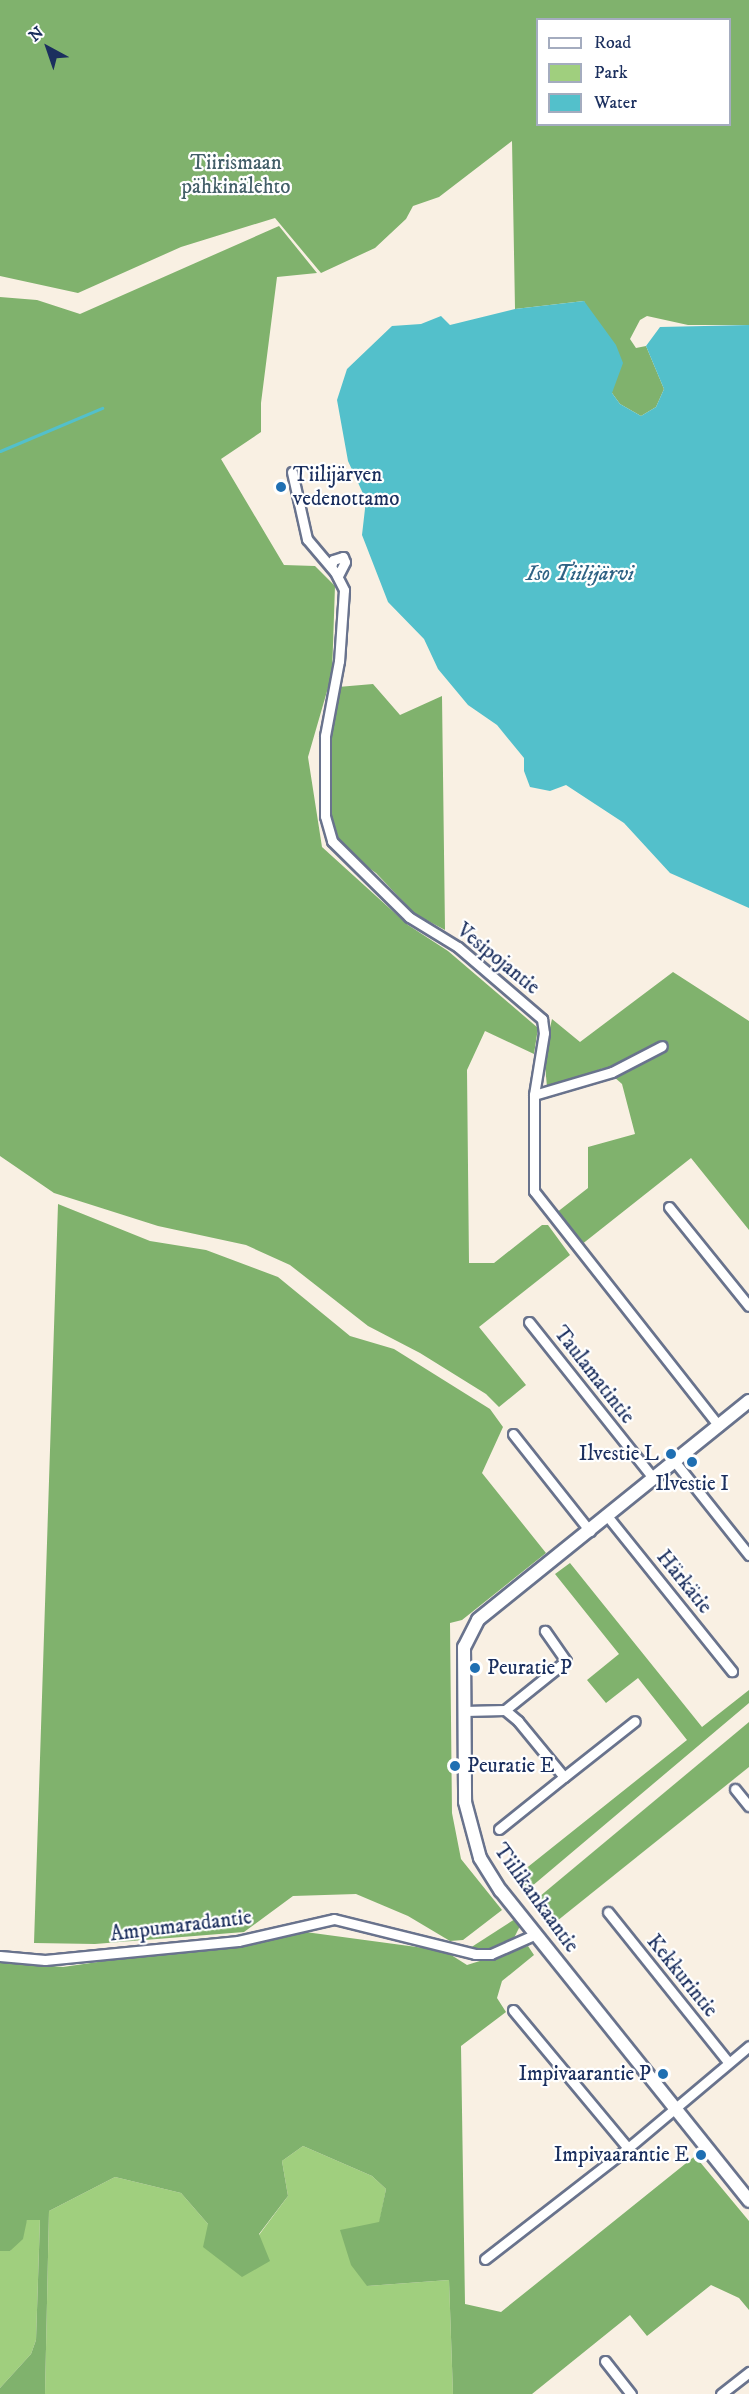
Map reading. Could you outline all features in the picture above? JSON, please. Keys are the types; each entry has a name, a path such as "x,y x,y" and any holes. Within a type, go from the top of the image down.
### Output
{"street":[{"name":"Vesipojantie","path":"292,472 307,539 338,576 344,590 341,643 325,736 328,831 338,850 409,917 458,947 542,1019 544,1033 534,1095 532,1179 541,1204 719,1426"},
{"name":"Vesipojantie","path":"331,567 333,560 343,557 345,562 338,576"},
{"path":"534,1095 612,1072 662,1046"},
{"path":"669,1207 749,1306"},
{"name":"Taulamatintie","path":"529,1322 654,1479"},
{"name":"Tiilikankaantie","path":"749,1401 478,1620 464,1647 465,1802 472,1837 491,1876 749,2201"},
{"path":"513,1434 590,1531"},
{"path":"675,1462 749,1555"},
{"name":"Härkätie","path":"608,1516 732,1671"},
{"path":"464,1711 505,1710 566,1661 545,1630"},
{"path":"505,1710 518,1720 564,1777"},
{"path":"499,1829 636,1721"},
{"path":"735,1789 749,1806"},
{"name":"Kekkurintie","path":"608,1912 728,2062"},
{"name":"Ampumaradantie","path":"0,1956 45,1960 238,1941 334,1919 475,1954 491,1954 536,1934"},
{"path":"513,2010 628,2148"},
{"path":"485,2259 628,2148 749,2046"},
{"path":"605,2361 631,2394"},
{"path":"721,2394 749,2372"}],"green space":[{"name":"Tiirismaan pähkinälehto","path":"0,0 749,0 749,325 688,325 647,316 640,320 630,339 636,348 646,346 664,389 656,407 641,416 620,404 612,393 584,301 515,309 512,141 439,197 413,206 406,219 375,248 321,273 275,218 181,247 78,293 0,276"},
{"path":"279,226 317,273 277,277 261,403 261,432 221,459 284,565 315,566 335,586 332,674 308,757 322,847 408,925 448,951 538,1028 534,1054 485,1031 467,1070 469,1263 494,1263 542,1225 548,1225 570,1255 479,1327 526,1385 499,1407 486,1394 420,1353 368,1326 290,1265 246,1245 158,1226 54,1193 0,1156 0,297 37,300 80,314"},
{"path":"373,684 400,715 442,696 445,930 415,914 376,873 345,851 332,833 329,736 338,687"},
{"path":"673,972 749,1021 749,1230 691,1158 581,1245 556,1213 588,1188 588,1147 635,1134 622,1084 604,1068 547,1087 544,1054 552,1019 580,1042"},
{"path":"58,1204 150,1241 206,1250 278,1277 350,1336 394,1349 490,1409 503,1427 482,1473 546,1553 462,1620 450,1623 452,1813 461,1859 502,1910 463,1940 450,1941 408,1916 356,1894 293,1896 244,1932 95,1944 34,1943"},
{"path":"570,1563 702,1727 749,1690 749,1703 525,1892 514,1878 687,1740 638,1678 606,1703 587,1680 619,1654 555,1574"},
{"path":"749,1722 749,1767 552,1925 533,1902"},
{"path":"515,1919 520,1926 514,1938 489,1951 470,1948"},
{"path":"298,1931 424,1948 448,1953 467,1965 528,1946 534,1955 502,1981 497,1998 506,2012 461,2046 465,2304 501,2312 695,2156 749,2221 749,2310 739,2298 711,2285 647,2336 630,2315 532,2394 453,2394 449,2280 367,2286 351,2265 340,2230 379,2222 386,2189 372,2176 303,2146 282,2161 288,2196 259,2234 270,2261 242,2277 203,2247 208,2224 181,2193 115,2177 49,2211 45,2394 0,2394 0,2388 31,2354 36,2340 40,2220 27,2220 23,2239 10,2251 0,2251 0,1961 63,1967 188,1949 237,1947"},
{"path":"303,2146 372,2176 386,2189 367,2286 449,2280 453,2394 45,2394 49,2211 115,2177 181,2193 208,2224 259,2235 288,2196 282,2161"},
{"path":"40,2219 36,2340 31,2354 0,2388 0,2251 10,2251 27,2220"}],"water":[{"name":"Iso Tiilijärvi","path":"584,301 616,345 623,363 612,393 620,404 641,416 656,407 664,389 646,346 660,327 749,325 749,908 670,873 624,823 566,785 550,791 530,787 524,771 524,758 497,725 468,705 438,669 424,639 388,602 362,535 366,500 348,461 337,400 347,369 392,326 421,324 441,316 450,325 515,309"}],"waterway":[{"path":"0,451 102,408"}],"place":[{"name":"Tiilijärven vedenottamo","path":"281,487"},
{"name":"Ilvestie L","path":"671,1454"},
{"name":"Ilvestie I","path":"692,1462"},
{"name":"Peuratie P","path":"475,1668"},
{"name":"Peuratie E","path":"455,1766"},
{"name":"Impivaarantie P","path":"663,2074"},
{"name":"Impivaarantie E","path":"701,2155"}]}
